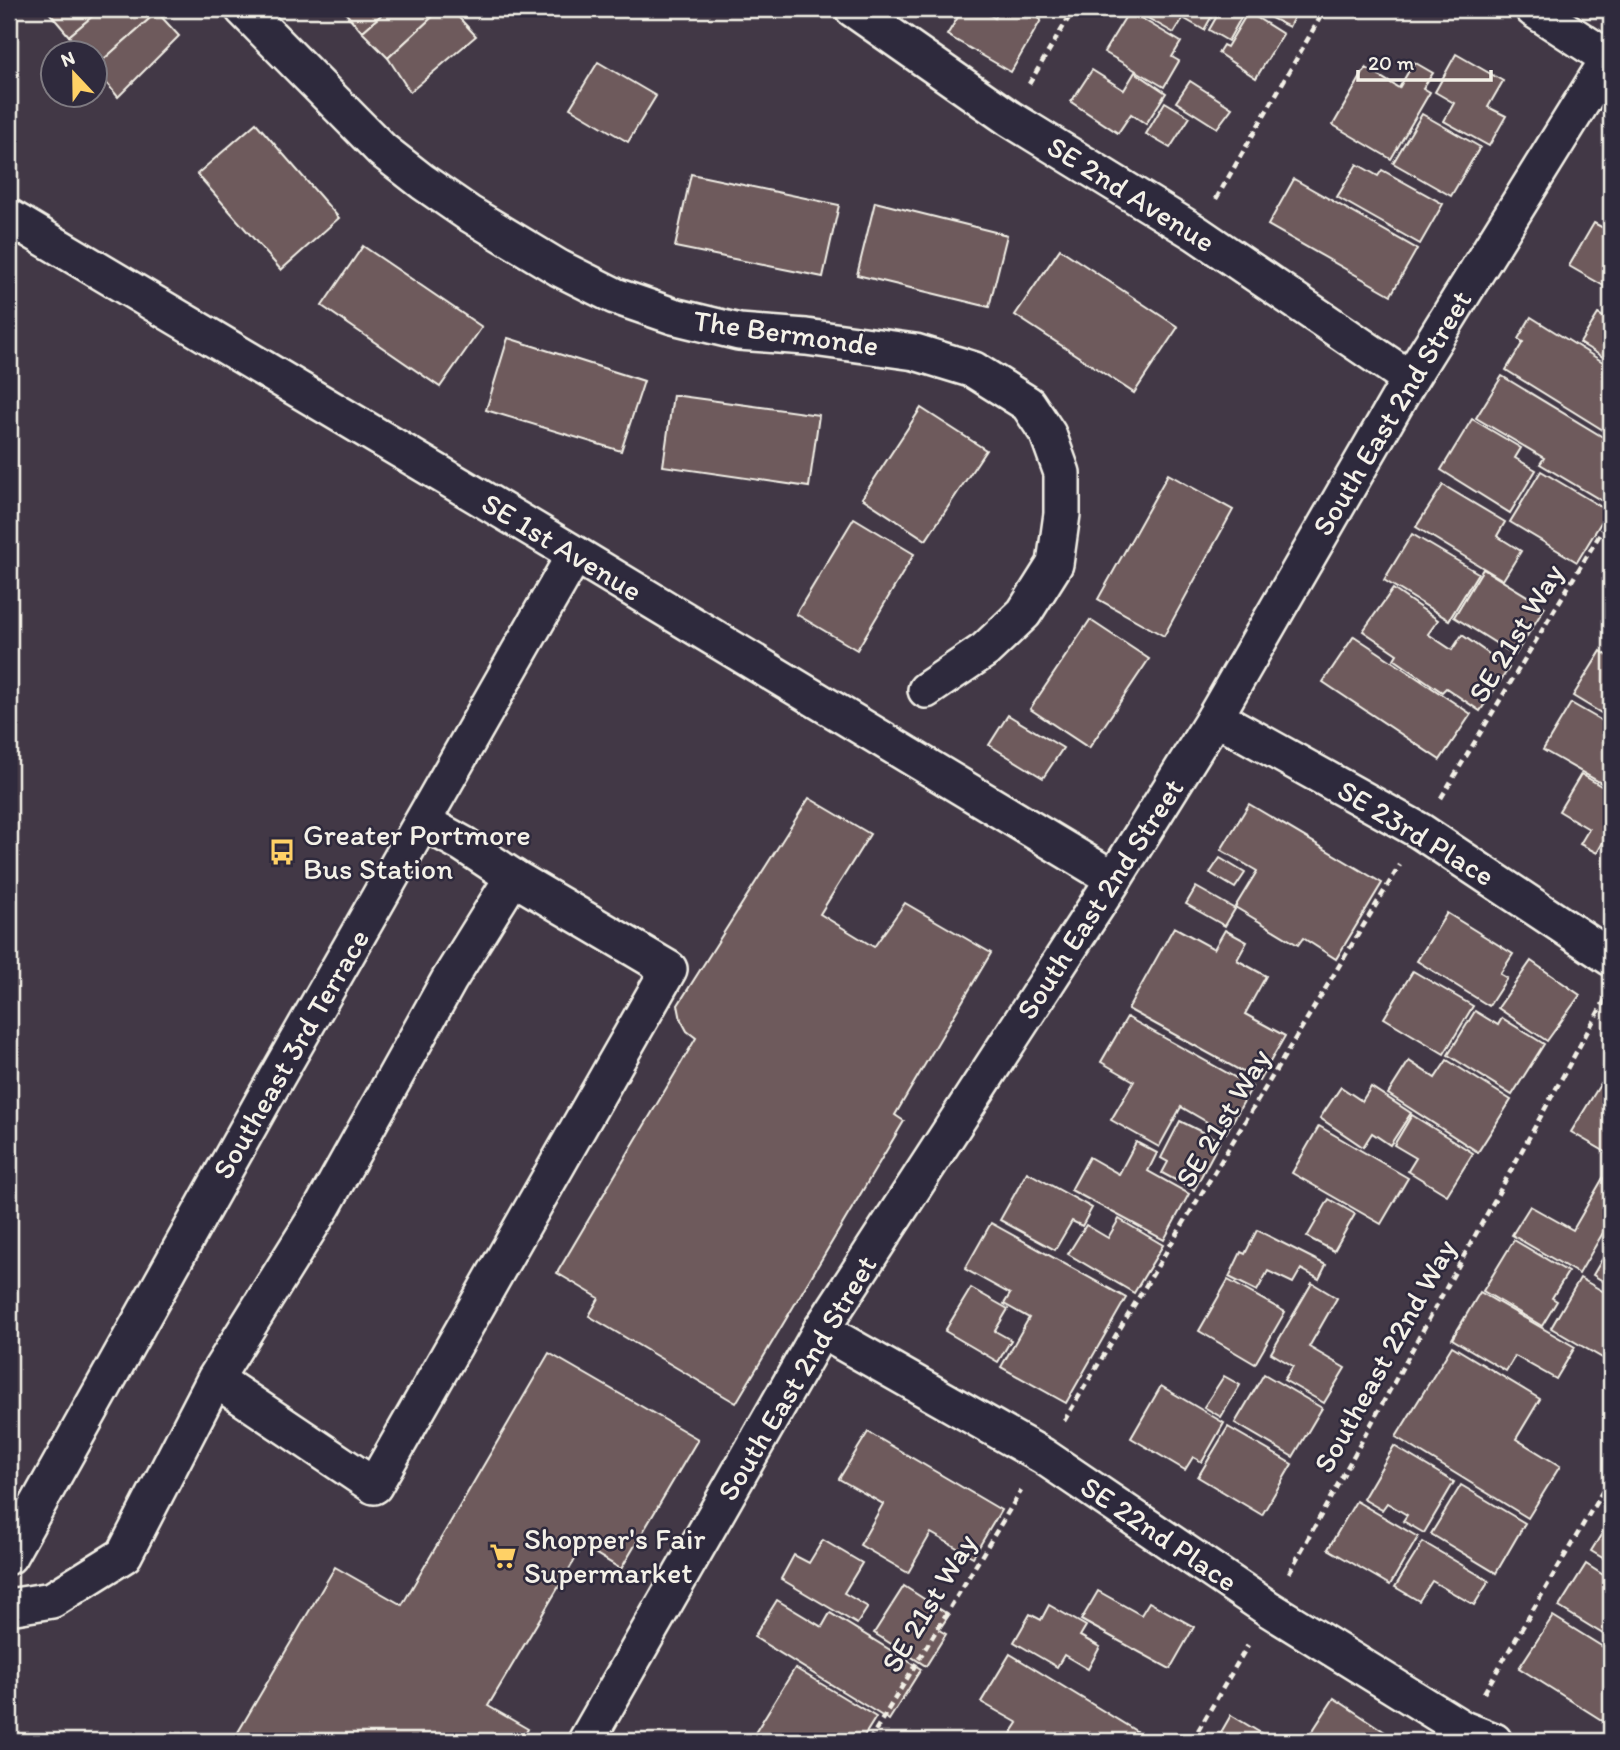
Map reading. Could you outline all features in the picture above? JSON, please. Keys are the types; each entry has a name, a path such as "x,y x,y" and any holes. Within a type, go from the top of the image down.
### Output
{"street":[{"name":"The Bermonde","path":"243,9 382,149 468,213 559,268 615,296 673,316 739,332 806,337 915,352 974,370 1028,404 1048,434 1062,473 1062,514 1055,564 1024,613 985,650 926,690"},
{"name":"SE 2nd Avenue","path":"853,9 1009,118 1196,233 1409,379"},
{"path":"1533,9 1610,58"},
{"name":"South East 2nd Street","path":"586,1741 821,1330 1114,879 1215,717 1409,379 1610,58"},
{"name":"SE 1st Avenue","path":"9,217 1114,879"},
{"name":"Southeast 3rd Terrace","path":"9,1556 260,1107 575,554"},
{"name":"SE 23rd Place","path":"1215,717 1420,831 1611,958"},
{"path":"215,1379 374,1486 669,969 423,822"},
{"path":"9,1608 52,1600 124,1555 215,1379 323,1206 449,981 513,877"},
{"name":"SE 22nd Place","path":"821,1330 1043,1456 1269,1609 1479,1735"}],"path":[{"path":"1009,118 1074,9"},
{"path":"1196,233 1325,9"},
{"name":"SE 21st Way","path":"869,1741 1611,516"},
{"name":"Southeast 22nd Way","path":"1192,1741 1269,1609 1611,988"},
{"path":"1479,1735 1611,1477"}],"building":[{"path":"46,9 101,9 69,36"},
{"path":"101,9 154,9 157,12 108,56 108,38 69,36"},
{"path":"342,9 388,9 362,32"},
{"path":"388,9 441,9 388,58 362,32"},
{"path":"441,9 451,9 476,36 410,92 388,58"},
{"path":"963,9 979,9 995,18 1000,9 1020,9 1041,20 1011,72 947,35"},
{"path":"1132,9 1216,9 1204,30 1183,18 1174,33"},
{"path":"1221,9 1246,9 1228,41 1209,30"},
{"path":"1253,9 1298,9 1289,27"},
{"path":"1129,11 1181,42 1172,57 1179,61 1164,87 1104,52"},
{"path":"157,12 179,36 118,97 108,85 108,56"},
{"path":"1248,12 1283,34 1256,78 1218,53 1223,45 1227,47"},
{"path":"1456,54 1503,81 1488,107 1506,116 1489,146 1444,121 1454,103 1435,92"},
{"path":"598,62 656,96 628,142 570,108"},
{"path":"1414,62 1433,73 1423,88 1430,92 1391,159 1333,125 1366,68 1399,88"},
{"path":"1092,70 1124,90 1135,72 1166,93 1146,124 1131,114 1118,133 1071,102"},
{"path":"1190,81 1232,108 1217,128 1176,102"},
{"path":"1165,102 1190,117 1170,148 1146,134"},
{"path":"1422,114 1480,147 1451,196 1393,163"},
{"path":"256,123 339,218 281,270 197,174"},
{"path":"1357,164 1378,176 1382,170 1443,204 1420,244 1337,197"},
{"path":"691,174 839,205 823,277 675,247"},
{"path":"1294,179 1417,249 1391,295 1268,225"},
{"path":"875,202 1007,235 989,307 857,275"},
{"path":"1594,223 1611,232 1611,290 1569,266"},
{"path":"363,246 482,327 440,387 322,306"},
{"path":"1060,249 1178,327 1134,393 1015,315"},
{"path":"1598,314 1611,321 1611,362 1580,343"},
{"path":"1531,317 1611,367 1611,435 1506,370 1523,342 1518,339"},
{"path":"508,338 644,381 621,451 486,410"},
{"path":"1502,376 1611,442 1609,505 1540,464 1544,458 1476,418"},
{"path":"673,395 819,415 809,487 663,466"},
{"path":"921,408 986,450 926,540 862,498"},
{"path":"1472,419 1521,448 1515,458 1536,470 1510,513 1441,470"},
{"path":"1541,471 1608,511 1577,562 1510,522"},
{"path":"1168,474 1233,510 1164,636 1098,599"},
{"path":"1443,485 1505,522 1497,536 1521,551 1503,580 1416,527"},
{"path":"854,518 914,554 857,650 796,614"},
{"path":"1412,534 1478,573 1449,620 1384,580"},
{"path":"1483,569 1545,607 1515,655 1454,617"},
{"path":"1393,589 1438,620 1428,634 1452,650 1462,635 1509,668 1480,711 1446,688 1442,692 1394,659 1397,654 1363,631"},
{"path":"1090,620 1149,659 1089,748 1030,709"},
{"path":"1354,636 1471,714 1440,760 1323,682"},
{"path":"1601,651 1611,658 1611,719 1573,696"},
{"path":"1571,703 1611,726 1611,769 1603,784 1543,750"},
{"path":"1008,715 1063,748 1043,778 989,745"},
{"path":"1581,774 1611,792 1611,828 1597,853 1580,844 1589,829 1559,811"},
{"path":"809,798 870,834 820,914 874,947 905,903 991,953 895,1115 904,1121 736,1403 589,1316 599,1298 557,1273 696,1038 687,1031 681,1020 678,1005"},
{"path":"1249,804 1382,883 1336,959 1303,938 1298,945 1235,907 1257,871 1221,850"},
{"path":"1220,858 1245,873 1235,888 1210,873"},
{"path":"1196,887 1235,909 1225,926 1186,904"},
{"path":"1447,913 1513,954 1500,974 1507,978 1489,1006 1417,961"},
{"path":"1174,927 1214,949 1225,930 1247,942 1237,960 1266,976 1245,1014 1285,1036 1259,1081 1128,1009"},
{"path":"1531,961 1580,995 1547,1041 1498,1008"},
{"path":"1413,971 1473,1006 1444,1054 1384,1018"},
{"path":"1475,1011 1498,1025 1502,1018 1544,1044 1512,1095 1448,1055"},
{"path":"1127,1017 1252,1087 1226,1133 1181,1107 1159,1147 1111,1120 1134,1081 1101,1062"},
{"path":"1447,1060 1511,1100 1478,1152 1388,1094 1409,1061 1435,1078"},
{"path":"1601,1083 1611,1089 1611,1155 1571,1132"},
{"path":"1341,1087 1362,1101 1371,1087 1411,1113 1390,1145 1372,1133 1363,1147 1320,1118"},
{"path":"1412,1115 1473,1153 1447,1195 1408,1171 1416,1158 1394,1145"},
{"path":"1180,1121 1220,1141 1194,1190 1162,1173 1168,1162 1161,1158"},
{"path":"1319,1126 1408,1178 1381,1224 1292,1173"},
{"path":"1136,1142 1157,1153 1148,1171 1189,1194 1164,1240 1071,1190 1089,1157 1119,1174"},
{"path":"1027,1172 1092,1208 1082,1226 1072,1221 1055,1250 1000,1220"},
{"path":"1603,1178 1611,1183 1611,1219 1579,1274 1512,1235 1530,1206 1573,1230"},
{"path":"1329,1199 1355,1214 1334,1251 1307,1237"},
{"path":"1119,1219 1163,1245 1134,1293 1068,1254 1086,1225 1108,1238"},
{"path":"991,1223 1126,1298 1066,1403 1001,1367 1029,1318 1004,1304 1010,1294 965,1269"},
{"path":"1257,1230 1326,1265 1319,1279 1301,1269 1293,1283 1268,1271 1257,1291 1229,1277 1241,1252 1245,1254"},
{"path":"1514,1240 1568,1272 1552,1298 1557,1301 1542,1326 1483,1291"},
{"path":"1604,1256 1611,1260 1611,1286 1593,1275"},
{"path":"1580,1278 1611,1296 1611,1363 1551,1328"},
{"path":"1228,1280 1285,1312 1255,1364 1199,1331"},
{"path":"1312,1283 1337,1298 1309,1347 1345,1368 1324,1403 1284,1380 1293,1366 1271,1353"},
{"path":"971,1288 1008,1309 995,1331 1011,1340 998,1362 945,1331"},
{"path":"1480,1292 1575,1347 1556,1379 1515,1356 1506,1371 1452,1339"},
{"path":"1452,1346 1540,1399 1516,1439 1560,1466 1528,1518 1396,1437"},
{"name":"Shopper's Fair Supermarket","path":"549,1353 698,1439 621,1569 583,1546 488,1706 528,1729 521,1741 249,1741 237,1734 335,1567 402,1605"},
{"path":"1264,1374 1322,1408 1293,1457 1235,1423"},
{"path":"1224,1376 1240,1385 1221,1417 1204,1407"},
{"path":"1161,1386 1224,1423 1202,1462 1193,1457 1185,1470 1131,1438"},
{"path":"1228,1427 1292,1464 1262,1515 1198,1477"},
{"path":"868,1432 1001,1510 973,1557 931,1533 908,1573 860,1545 883,1504 839,1479"},
{"path":"1394,1446 1454,1482 1424,1533 1403,1521 1407,1515 1387,1503 1382,1510 1363,1499"},
{"path":"1461,1485 1525,1523 1496,1573 1431,1534"},
{"path":"1356,1501 1418,1537 1390,1585 1328,1549"},
{"path":"1611,1519 1611,1563 1591,1551"},
{"path":"823,1540 862,1563 844,1593 868,1607 857,1624 781,1579 794,1555 809,1563"},
{"path":"1423,1542 1489,1581 1474,1605 1432,1581 1419,1601 1395,1587"},
{"path":"1586,1564 1611,1580 1611,1639 1559,1607"},
{"path":"904,1586 949,1615 939,1630 946,1634 926,1666 874,1633"},
{"path":"1098,1591 1141,1615 1149,1602 1194,1627 1170,1669 1081,1620"},
{"path":"777,1600 822,1627 830,1613 921,1669 889,1720 754,1637"},
{"path":"1049,1605 1086,1626 1080,1636 1100,1647 1088,1669 1064,1655 1057,1667 1014,1642 1030,1614 1041,1620"},
{"path":"1553,1616 1611,1652 1611,1726 1519,1668"},
{"path":"1010,1654 1136,1731 1129,1741 1006,1741 1018,1723 981,1702"},
{"path":"795,1668 876,1717 861,1741 750,1741"},
{"path":"1334,1698 1397,1740 1397,1741 1306,1741"},
{"path":"1231,1715 1274,1741 1216,1741"}],"place":[{"name":"Greater Portmore Bus Station","path":"282,852"},
{"name":"Shopper's Fair Supermarket","path":"503,1556"}]}
